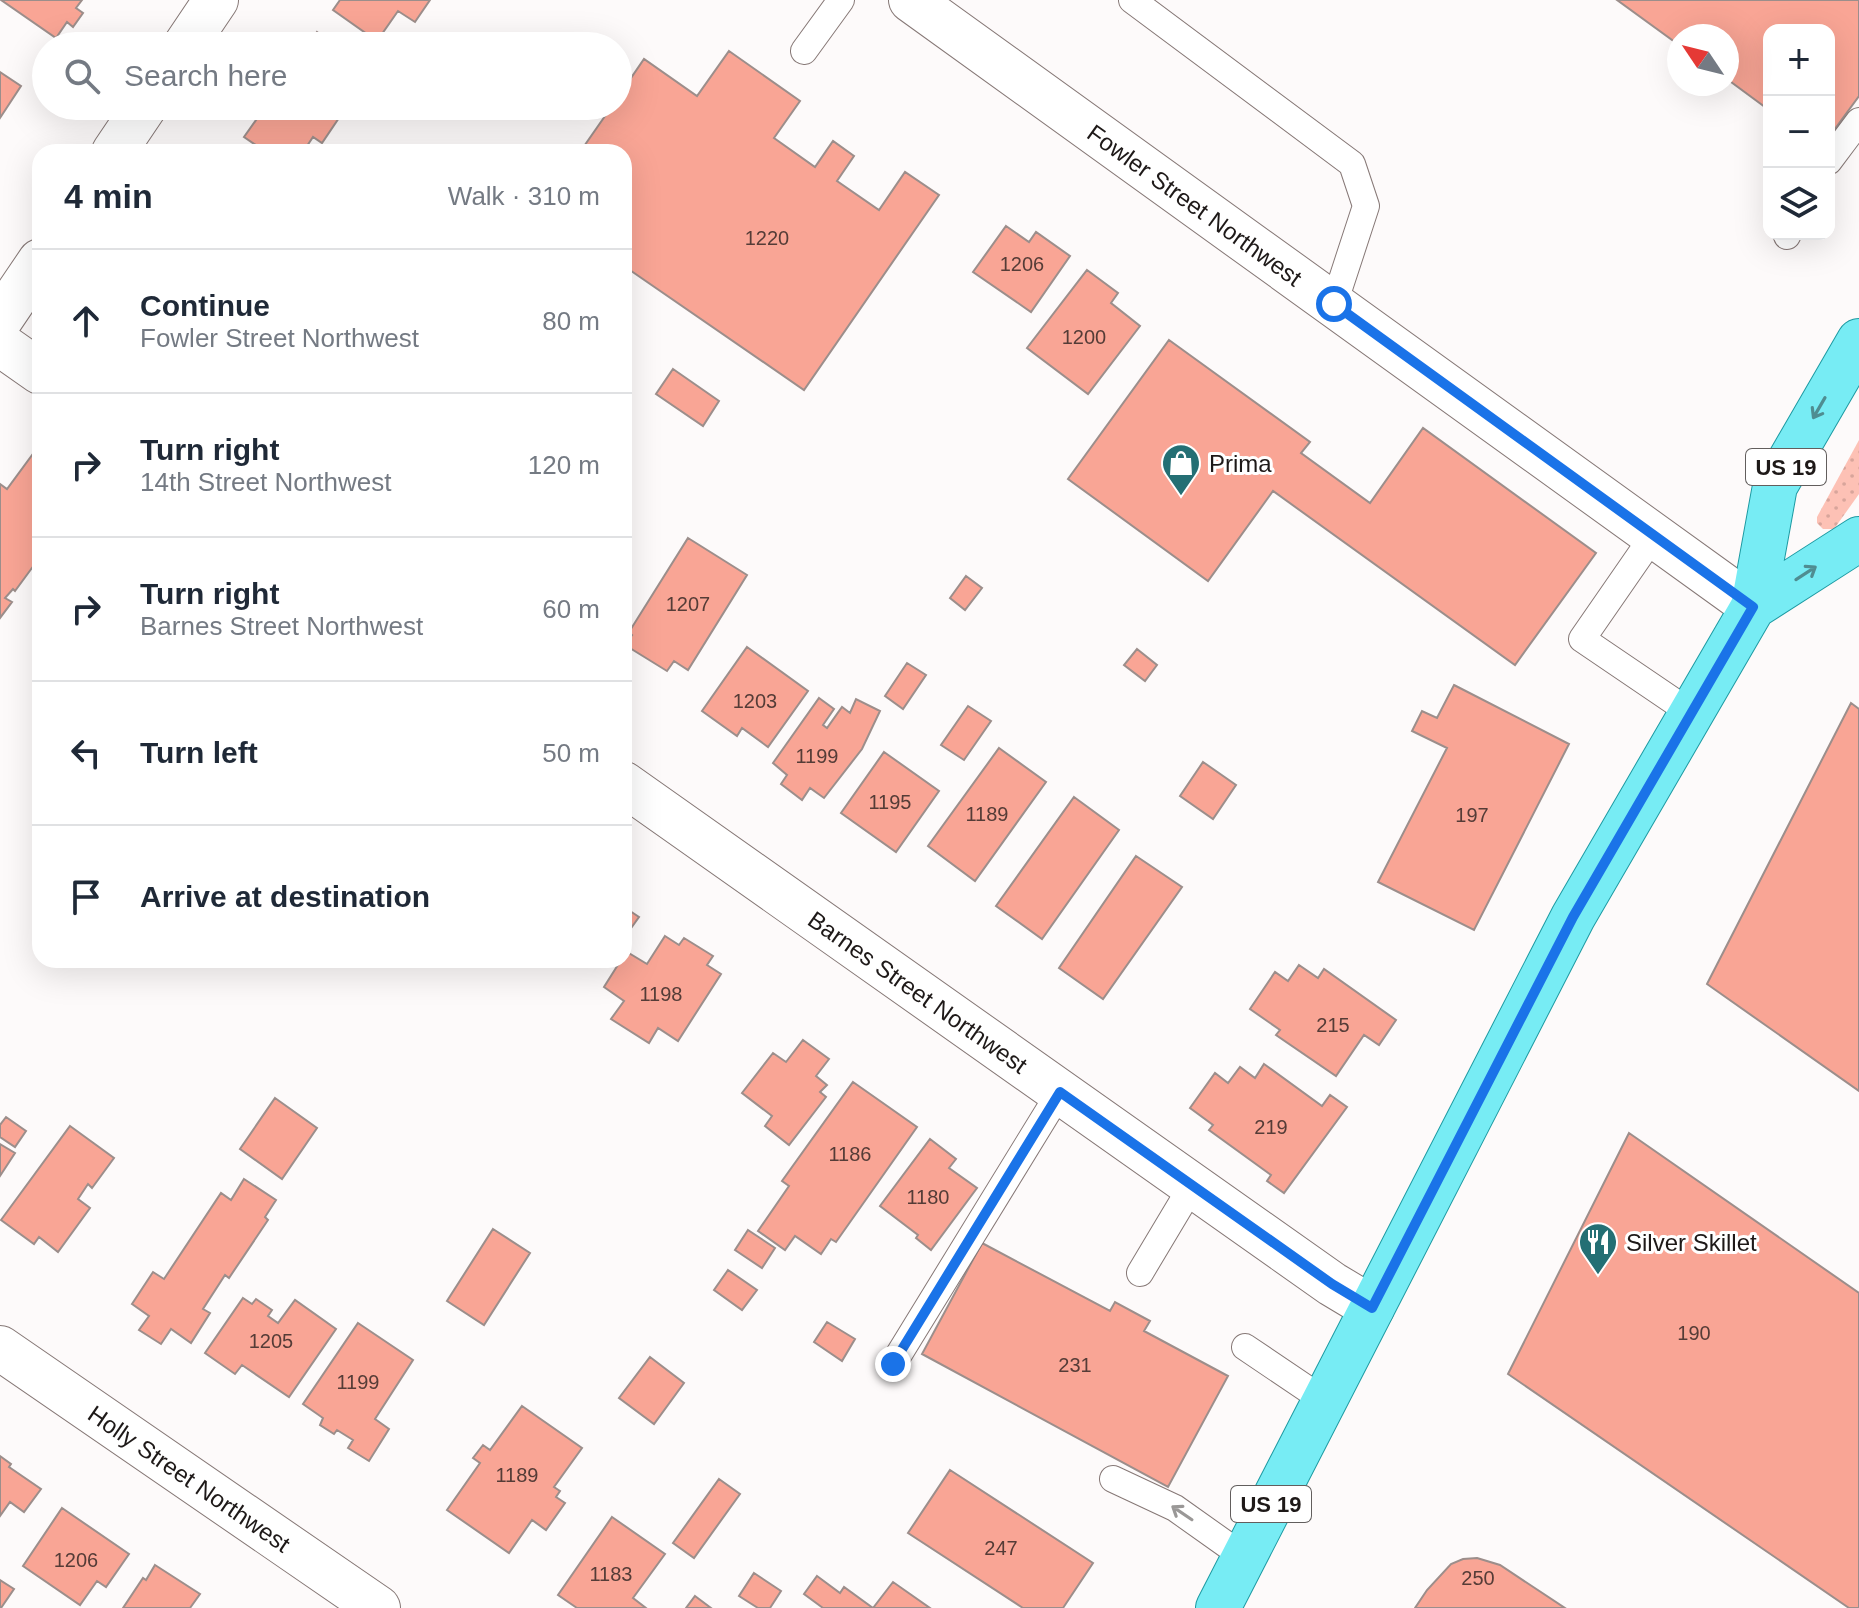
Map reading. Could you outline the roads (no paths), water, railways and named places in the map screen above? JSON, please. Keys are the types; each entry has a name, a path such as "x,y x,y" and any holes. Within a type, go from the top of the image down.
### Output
{"main road":[{"name":"US 19","path":"1218,1608 1573,917 1753,607 1775,486 1859,341"},
{"name":"US 19","path":"1753,607 1859,539"}],"street":[{"path":"194,32 216,0"},
{"name":"Fowler Street Northwest","path":"911,0 1753,607"},
{"path":"119,144 136,120"},
{"path":"0,320 32,273"},
{"path":"0,344 32,366"},
{"name":"Barnes Street Northwest","path":"632,790 1192,1186 1332,1284 1372,1308"},
{"name":"Holly Street Northwest","path":"0,1348 378,1608"}],"lane":[{"path":"804,51 841,0"},
{"path":"1132,0 1352,164 1366,206 1334,304"},
{"path":"1835,153 1859,121"},
{"path":"1654,535 1582,639 1691,713"},
{"path":"893,1364 1060,1092"},
{"path":"1140,1273 1192,1186"},
{"path":"1245,1347 1325,1401"},
{"path":"1113,1479 1175,1508 1244,1557"}],"place":[{"name":"Prima","path":"1181,497"},
{"name":"Silver Skillet","path":"1598,1276"}]}
